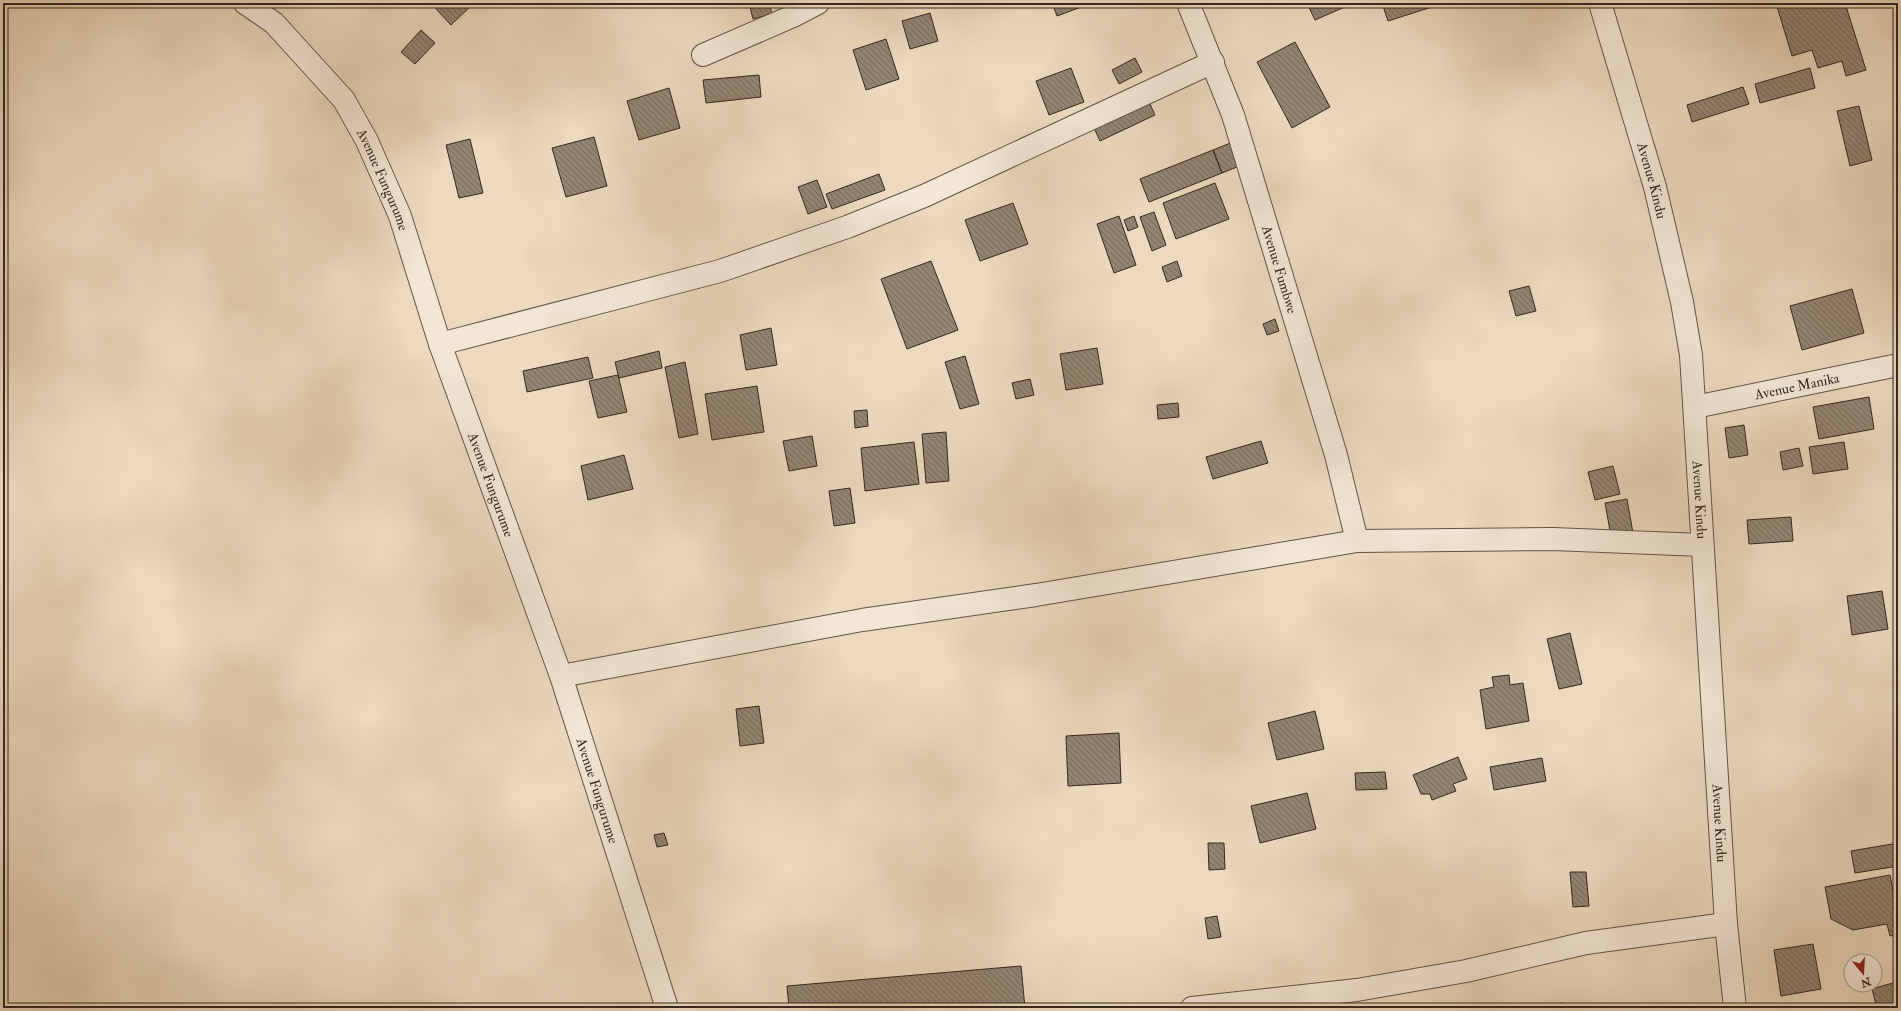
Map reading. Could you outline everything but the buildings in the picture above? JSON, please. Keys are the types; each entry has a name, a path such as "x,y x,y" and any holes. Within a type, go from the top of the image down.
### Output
{"street":[{"name":"Avenue Fungurume","path":"245,3 274,23 344,100 367,141 400,216 440,344 561,676 667,1008"},
{"path":"703,55 793,16 818,3"},
{"name":"Avenue Fumbwe","path":"1188,3 1213,62 1233,115 1329,432 1357,541"},
{"name":"Avenue Kindu","path":"1600,3 1655,187 1682,302 1691,355 1726,924 1735,1008"},
{"path":"440,344 720,271 847,227 924,196 1213,62"},
{"name":"Avenue Manika","path":"1695,406 1898,365"},
{"path":"561,676 862,620 1036,595 1357,541 1553,539 1702,545"},
{"path":"1192,1008 1357,990 1466,971 1586,943 1726,924"}]}
